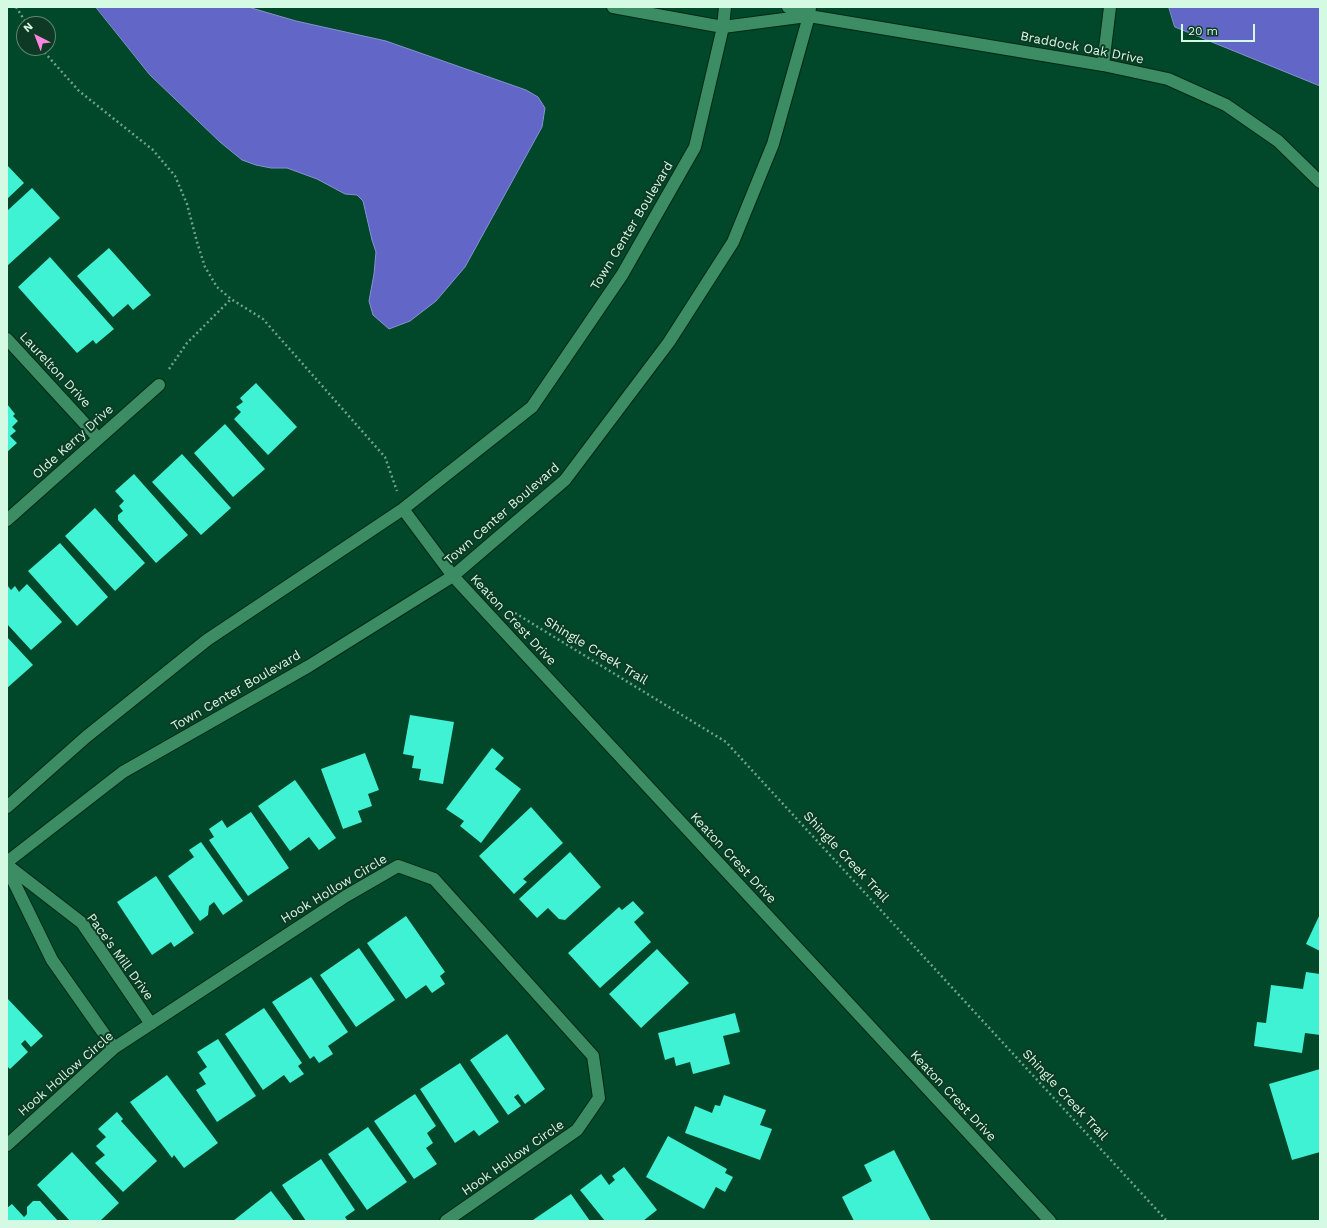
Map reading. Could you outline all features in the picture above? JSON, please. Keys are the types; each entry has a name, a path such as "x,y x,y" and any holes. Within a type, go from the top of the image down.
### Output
{"street":[{"path":"613,7 723,27 810,12"},
{"name":"Town Center Boulevard","path":"7,807 86,737 207,640 403,509 532,406 622,275 695,147 723,27 725,7"},
{"path":"788,7 810,12"},
{"path":"1103,65 1110,7"},
{"name":"Town Center Boulevard","path":"7,862 123,772 310,666 453,576 565,480 669,342 733,242 773,144 810,12"},
{"name":"Braddock Oak Drive","path":"810,12 1103,65 1168,80 1226,105 1278,141 1320,182"},
{"name":"Laurelton Drive","path":"7,339 98,438"},
{"name":"Olde Kerry Drive","path":"7,520 159,385"},
{"name":"Keaton Crest Drive","path":"403,509 453,576 1050,1221"},
{"name":"Hook Hollow Circle","path":"7,1144 114,1048 346,896 398,866 434,879 592,1056 599,1098 578,1130 446,1221"},
{"name":"Pace's Mill Drive","path":"7,867 82,923 151,1024"},
{"name":"Pace's Mill Drive","path":"7,867 52,960 114,1048"}],"path":[{"path":"16,7 22,16"},
{"path":"48,56 79,91 154,150 175,176 187,204 205,267 217,287 231,299 262,319 385,457 403,509"},
{"path":"159,385 187,343 231,299"},
{"name":"Shingle Creek Trail","path":"513,612 726,742 1167,1221"}],"shaded area":[{"path":"96,7 248,7 296,21 386,41 526,90 538,97 545,108 542,127 465,267 436,301 410,321 389,329 373,315 369,301 376,252 363,201 357,195 345,194 317,179 287,168 271,168 242,160 220,142 150,75"},
{"path":"1169,7 1320,7 1320,86 1175,27"}],"building":[{"path":"7,165 24,183 7,199"},
{"path":"32,188 60,218 7,266 7,211"},
{"path":"109,248 151,295 133,310 128,304 113,317 77,276"},
{"path":"50,257 114,329 96,344 93,340 77,353 18,287"},
{"path":"256,383 297,427 268,455 234,419 241,412 236,407 243,402 240,398"},
{"path":"7,404 15,414 13,416 18,421 12,427 16,431 10,436 17,443 7,452"},
{"path":"225,424 265,469 233,497 194,453"},
{"path":"182,454 231,508 201,535 152,482"},
{"path":"134,474 188,535 156,563 118,520 118,515 123,511 119,506 124,501 115,491"},
{"path":"95,508 145,563 115,591 65,536"},
{"path":"60,543 108,597 77,626 28,571"},
{"path":"27,584 62,622 31,650 7,624 7,585 11,590 15,586 19,592"},
{"path":"7,637 33,665 7,688"},
{"path":"410,715 454,722 443,784 419,780 421,769 412,768 414,756 403,754"},
{"path":"492,748 504,758 495,769 521,789 481,843 460,826 464,821 446,809"},
{"path":"365,753 379,790 368,794 372,806 358,811 362,822 343,829 321,769"},
{"path":"295,780 336,838 319,850 309,837 290,851 258,806"},
{"path":"531,807 563,843 523,879 527,882 514,894 479,856"},
{"path":"251,812 289,868 248,896 209,840 214,837 209,829 222,820 227,828"},
{"path":"201,842 243,901 223,915 214,902 209,906 208,915 200,921 168,876 194,857 189,850"},
{"path":"570,852 601,887 565,920 559,919 548,908 537,918 519,899"},
{"path":"156,876 194,933 174,947 171,942 152,955 117,902"},
{"path":"633,901 644,913 634,922 651,942 600,988 568,953 619,907 622,910"},
{"path":"1320,914 1320,951 1306,944"},
{"path":"406,916 445,972 440,976 445,984 432,993 426,985 406,999 367,943"},
{"path":"359,948 395,1000 356,1027 320,975"},
{"path":"657,949 689,983 641,1028 609,994"},
{"path":"1306,972 1320,974 1320,1035 1305,1033 1302,1053 1254,1046 1257,1022 1266,1023 1271,985 1303,989"},
{"path":"311,977 348,1032 328,1046 333,1054 319,1063 314,1056 310,1059 272,1002"},
{"path":"7,998 43,1036 31,1047 25,1040 21,1044 28,1052 10,1069 7,1066"},
{"path":"264,1008 302,1063 298,1066 304,1074 290,1083 284,1075 263,1090 225,1034"},
{"path":"735,1013 740,1032 723,1036 730,1064 693,1074 690,1062 676,1066 674,1057 665,1060 658,1033"},
{"path":"507,1034 545,1089 525,1104 518,1094 514,1097 521,1106 508,1115 470,1060"},
{"path":"218,1039 256,1096 217,1122 196,1090 206,1084 199,1073 207,1067 197,1052"},
{"path":"460,1063 499,1122 479,1136 474,1130 455,1143 420,1089"},
{"path":"1320,1069 1320,1152 1292,1160 1269,1084"},
{"path":"167,1075 218,1143 184,1168 174,1155 172,1158 130,1102"},
{"path":"415,1094 436,1126 427,1133 433,1143 426,1148 437,1164 414,1179 374,1121"},
{"path":"724,1095 766,1110 760,1125 772,1129 760,1160 685,1133 695,1106 712,1113 715,1105 720,1106"},
{"path":"117,1112 123,1119 121,1121 157,1161 123,1192 95,1163 105,1155 96,1146 106,1137 98,1129"},
{"path":"368,1127 407,1182 367,1210 328,1154"},
{"path":"668,1136 727,1169 725,1173 733,1177 725,1192 716,1187 704,1209 646,1177"},
{"path":"894,1150 931,1221 854,1221 842,1197 872,1181 864,1165"},
{"path":"72,1152 119,1203 100,1221 70,1221 37,1185"},
{"path":"321,1159 355,1210 345,1217 347,1220 345,1221 306,1221 282,1185"},
{"path":"624,1167 657,1210 643,1221 605,1221 580,1190 601,1174 609,1185 615,1180 612,1176"},
{"path":"271,1191 294,1221 233,1221"},
{"path":"571,1194 590,1221 533,1221 533,1220"},
{"path":"33,1201 40,1201 58,1221 7,1221 7,1208 12,1204 24,1217 27,1214 27,1207"}]}
